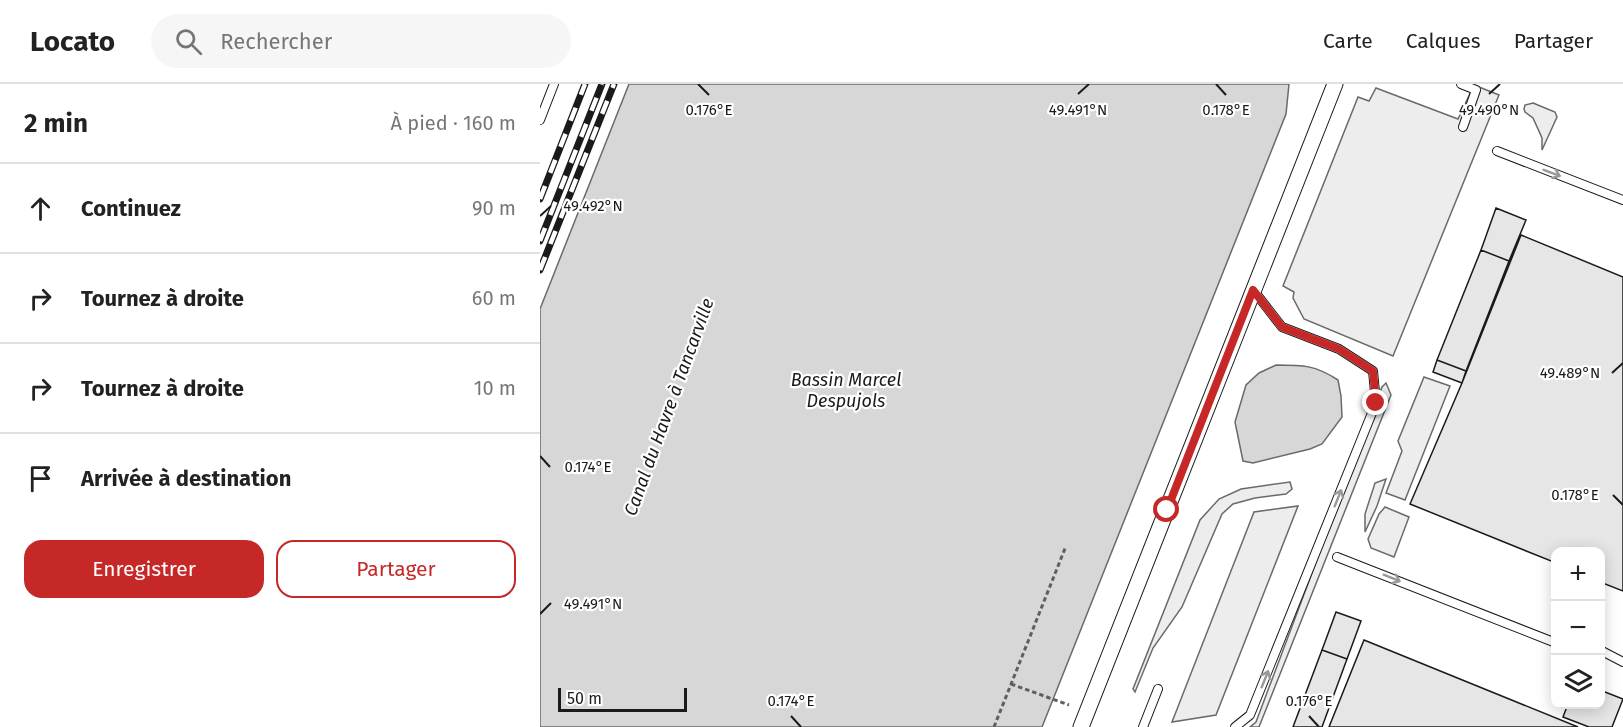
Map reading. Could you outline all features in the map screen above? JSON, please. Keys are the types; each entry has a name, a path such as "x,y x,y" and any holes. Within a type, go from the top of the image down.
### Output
{"street":[{"path":"1081,727 1335,84"}],"lane":[{"path":"540,120 554,84"},
{"path":"1461,84 1476,90 1463,127"},
{"path":"1497,151 1623,200"},
{"path":"1234,727 1250,715 1376,403 1373,371 1339,349 1282,327 1253,290"},
{"path":"1337,557 1551,641"},
{"path":"1605,653 1623,662"},
{"path":"1145,726 1158,689"}],"path":[{"path":"994,727 1066,546"},
{"path":"1011,684 1069,705"}],"shaded area":[{"path":"1474,85 1499,95 1393,356 1304,319 1293,298 1294,292 1283,286 1358,97 1369,101 1376,88 1458,119"},
{"path":"1533,103 1555,112 1557,117 1542,150 1542,138 1533,118 1524,109 1525,105"},
{"path":"1424,377 1450,386 1405,500 1386,493 1402,451 1398,441"},
{"path":"1386,383 1391,395 1259,727 1250,727 1256,722 1382,387"},
{"path":"1386,479 1365,532 1365,514 1375,483"},
{"path":"1290,482 1292,489 1286,494 1255,498 1233,504 1222,514 1182,607 1153,648 1135,692 1133,689 1200,520 1219,499 1241,489"},
{"path":"1298,506 1216,715 1172,722 1254,512"},
{"path":"1385,507 1409,517 1394,557 1371,548 1368,539 1379,514"}],"water":[{"name":"Bassin Marcel Despujols","path":"629,84 1289,84 1286,114 1042,727 540,727 540,309"},
{"path":"1276,365 1308,367 1322,371 1338,380 1342,417 1322,444 1253,463 1243,461 1235,422 1246,385 1259,373"}],"building":[{"path":"1496,208 1526,220 1509,261 1481,250"},
{"path":"1521,235 1623,277 1623,591 1605,584 1605,547 1551,547 1551,561 1410,504 1462,383"},
{"path":"1481,250 1509,261 1466,371 1437,360"},
{"path":"1437,360 1466,371 1462,383 1433,372"},
{"path":"1336,612 1361,621 1347,659 1322,650"},
{"path":"1364,640 1578,727 1329,727"},
{"path":"1322,650 1347,659 1322,727 1293,727"},
{"path":"1605,692 1623,699 1612,727 1589,727 1563,717 1566,709 1605,709"}],"railway":[{"path":"540,199 585,84"},
{"path":"540,241 602,84"},
{"path":"540,270 614,84"}],"route":[{"path":"1167,510 1253,290 1282,327 1339,349 1373,371 1376,403"}],"water label":[{"name":"Canal du Havre à Tancarville","path":"669,407"}]}
